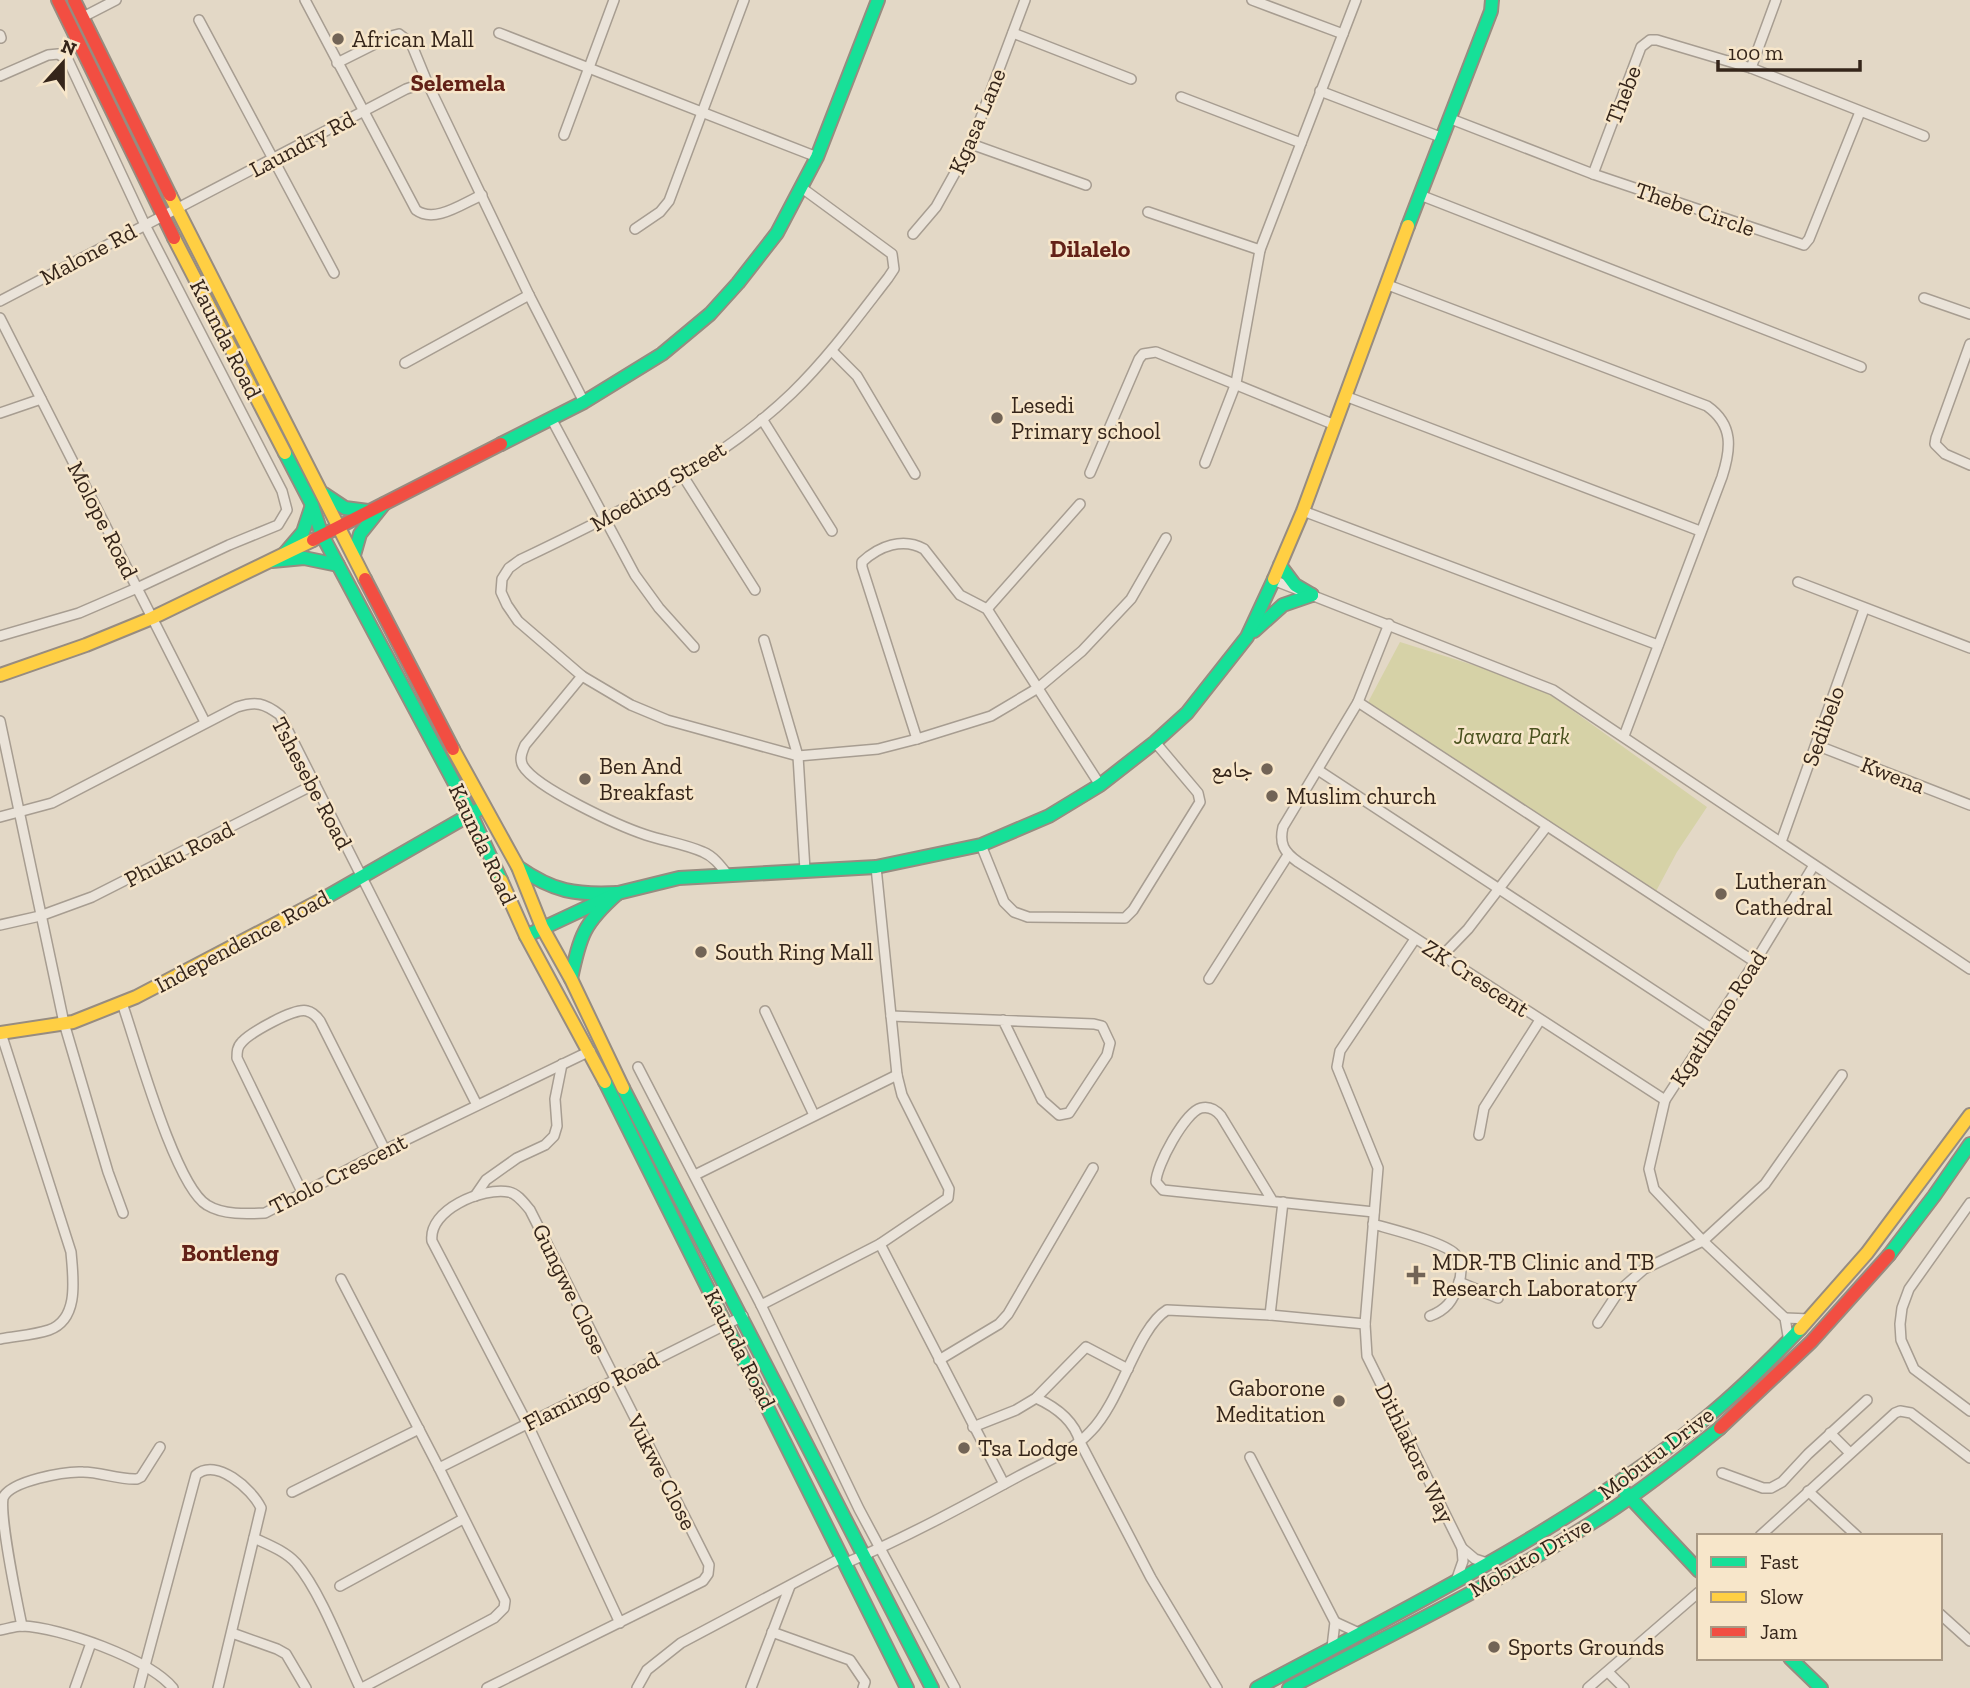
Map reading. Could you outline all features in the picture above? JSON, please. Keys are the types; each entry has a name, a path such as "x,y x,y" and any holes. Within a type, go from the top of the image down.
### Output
{"main road":[{"name":"Kaunda Road","path":"58,0 163,216 312,505 338,565 471,814 526,936 590,1051 727,1322 906,1688"},
{"name":"Kaunda Road","path":"74,0 338,527 483,806 518,867 542,928 571,979 599,1040 743,1315 863,1556"},
{"path":"0,675 86,645 152,618 272,561 583,402 662,354 710,314 767,247 817,157 878,0"},
{"path":"1247,637 1303,511 1494,4"},
{"path":"323,494 345,508 368,511"},
{"path":"354,555 360,534 384,504"},
{"path":"285,553 303,532 312,505"},
{"path":"272,561 304,558 338,565"},
{"path":"1280,565 1295,585 1312,595"},
{"path":"526,936 618,893 679,878 876,867 981,845 1049,816 1100,785 1155,742 1199,698 1247,637 1283,605 1312,595"},
{"name":"Independence Road","path":"1,1033 64,1023 122,1003 362,878 483,806"},
{"path":"518,867 539,882 570,895 618,893"},
{"path":"571,979 581,932 590,918 618,893"},
{"name":"Mobutu Drive","path":"1257,1688 1487,1563 1618,1484 1704,1420 1789,1342 1856,1270 1904,1209 1970,1115"},
{"name":"Mobuto Drive","path":"1289,1688 1487,1582 1611,1511 1716,1432 1816,1337 1870,1278 1930,1204 1970,1144"},
{"path":"1647,1518 1646,1501 1651,1483"},
{"path":"1618,1484 1697,1569"},
{"path":"1611,1511 1625,1510 1647,1518"},
{"path":"863,1556 932,1688"},
{"path":"1792,1660 1821,1688"}],"street":[{"path":"83,18 116,0"},
{"path":"305,0 416,210 423,216 433,216 482,195"},
{"path":"564,135 614,0"},
{"path":"635,229 660,212 668,201 744,0"},
{"name":"Kgasa Lane","path":"913,234 936,207 971,144 1026,0"},
{"path":"1252,0 1343,34"},
{"path":"1205,463 1236,383 1260,250 1356,0"},
{"path":"1751,68 1776,0"},
{"path":"200,20 334,272"},
{"path":"499,33 817,157"},
{"path":"1013,33 1131,79"},
{"path":"337,62 391,36 399,34 411,43 529,295 583,402"},
{"name":"Thebe","path":"1594,174 1641,47 1657,40 1751,68 1924,136"},
{"path":"0,76 48,55 64,56 145,225 282,491 288,510 278,525 137,588 43,625 0,636"},
{"name":"Laundry Rd","path":"177,209 406,89 427,82"},
{"path":"1320,92 1443,138"},
{"path":"1181,97 1300,143"},
{"name":"Thebe Circle","path":"1451,119 1594,174 1804,245 1809,239 1860,112"},
{"path":"971,144 1086,185"},
{"name":"Moeding Street","path":"798,756 667,720 631,705 582,676 519,621 501,592 502,579 520,560 604,520 683,476 762,419 832,351 888,278 894,269 892,254 802,188"},
{"path":"1420,195 1861,367"},
{"name":"Malone Rd","path":"0,301 177,209"},
{"path":"1147,212 1260,250"},
{"path":"1388,285 1707,406 1726,427 1730,437 1730,449 1722,477 1624,736"},
{"path":"405,363 529,295"},
{"path":"1924,298 1970,314"},
{"name":"Molope Road","path":"0,318 205,722"},
{"path":"1970,344 1935,444 1945,454 1970,466"},
{"path":"832,351 857,376 915,474"},
{"path":"1090,473 1143,354 1156,352 1335,425"},
{"path":"1345,396 1700,531"},
{"path":"0,413 41,399"},
{"path":"551,418 604,520 644,588 694,647"},
{"path":"762,419 832,531"},
{"path":"683,476 755,590"},
{"path":"987,609 1080,504"},
{"path":"1303,511 1658,645"},
{"path":"798,756 878,749 991,716 1038,688 1082,651 1131,599 1166,538"},
{"path":"917,739 869,593 862,562 895,543 916,544 925,549 960,595 987,609 1100,785"},
{"path":"1273,580 1545,685 1970,969"},
{"path":"1798,582 1970,648"},
{"name":"Sedibelo","path":"1781,842 1864,609"},
{"path":"1209,979 1288,855 1280,838 1283,827 1358,702 1389,624"},
{"path":"764,640 798,756 805,870"},
{"path":"582,676 524,745 521,762 524,768 547,786 607,819 711,856 727,874"},
{"name":"Tshesebe Road","path":"0,817 52,803 205,722 254,702 268,706 279,715 477,1105"},
{"path":"1358,702 1755,962"},
{"path":"0,721 64,1023 108,1172 123,1213"},
{"path":"981,845 1003,902 1014,912 1028,917 1125,918 1133,911 1200,802 1198,793 1155,742"},
{"name":"Kwena","path":"1816,745 1970,804"},
{"path":"1318,770 1710,1028"},
{"name":"Phuku Road","path":"0,925 40,916 92,897 315,784"},
{"path":"1442,956 1468,929 1547,826"},
{"name":"ZK Crescent","path":"1288,855 1665,1100"},
{"name":"Kgatlhano Road","path":"1703,1241 1654,1189 1650,1180 1649,1169 1665,1100 1755,962 1814,864"},
{"path":"761,1305 880,1244 948,1198 950,1192 902,1095 897,1075 876,867"},
{"name":"Dithlakore Way","path":"1415,939 1337,1059 1336,1067 1376,1160 1378,1176 1365,1324 1367,1356 1462,1548 1463,1561 1456,1581"},
{"name":"Tholo Crescent","path":"122,1003 175,1159 190,1189 207,1205 243,1214 265,1213 385,1150 590,1051"},
{"path":"303,1194 237,1058 237,1049 242,1042 280,1018 300,1010 308,1011 320,1021 385,1150"},
{"path":"765,1011 814,1115"},
{"path":"891,1016 1003,1020 1094,1024 1104,1029 1110,1043 1108,1055 1069,1113 1059,1115 1042,1100 1003,1020"},
{"path":"1479,1135 1484,1108 1541,1020"},
{"path":"0,1339 50,1330 60,1323 70,1311 73,1284 71,1252 1,1033"},
{"path":"487,1688 620,1623 527,1423 432,1241 430,1231 436,1221 458,1203 475,1196 486,1180 517,1158 545,1145 554,1136 557,1126 555,1098 562,1064"},
{"path":"638,1067 761,1305 880,1548 955,1688"},
{"path":"695,1175 897,1075"},
{"path":"1598,1323 1619,1291 1644,1269 1703,1241 1765,1184 1842,1075"},
{"path":"1270,1315 1278,1201 1221,1115 1210,1108 1199,1108 1188,1118 1156,1176 1156,1182 1163,1190 1278,1201 1374,1212"},
{"path":"939,1360 999,1324 1008,1314 1093,1168"},
{"name":"Gungwe Close","path":"475,1196 497,1192 512,1193 530,1210 614,1379"},
{"path":"1970,1203 1909,1289 1900,1324 1903,1348 1914,1369 1970,1411"},
{"path":"1373,1224 1451,1250 1460,1261 1460,1282 1449,1305 1430,1316"},
{"path":"1703,1241 1785,1318 1789,1342"},
{"path":"880,1244 1004,1484"},
{"path":"254,1538 279,1549 295,1562 313,1588 361,1688 494,1618 504,1608 503,1594 341,1279"},
{"path":"1460,1282 1498,1298"},
{"path":"637,1688 647,1670 681,1643 790,1586 845,1560 880,1548 1080,1442 1104,1417 1153,1322 1167,1310 1270,1315 1365,1324"},
{"name":"Flamingo Road","path":"439,1468 743,1315"},
{"path":"1785,1318 1810,1320"},
{"path":"973,1427 1016,1410 1036,1398 1086,1347 1129,1369"},
{"name":"Vukwe Close","path":"614,1379 709,1565 708,1574 703,1581 620,1623"},
{"path":"1036,1398 1049,1404 1074,1428 1151,1578 1216,1688"},
{"path":"1722,1473 1763,1488 1771,1488 1782,1482 1867,1400"},
{"path":"1762,1534 1900,1411 1911,1413 1970,1458"},
{"path":"292,1492 419,1429"},
{"path":"1830,1433 1850,1453"},
{"path":"22,1626 3,1552 1,1507 4,1495 15,1487 57,1473 83,1472 136,1479 141,1477 160,1447"},
{"path":"1250,1457 1335,1622 1332,1647"},
{"path":"138,1688 197,1475 203,1469 212,1468 236,1480 256,1497 261,1508 218,1688"},
{"path":"1808,1491 1855,1534"},
{"path":"340,1586 463,1519"},
{"path":"1462,1548 1475,1559 1487,1563"},
{"path":"751,1688 790,1586"},
{"path":"1588,1688 1697,1594"},
{"path":"1942,1616 1970,1641"},
{"path":"1335,1622 1359,1633"},
{"path":"0,1630 22,1626 91,1643 145,1665 173,1688"},
{"path":"772,1632 850,1660 865,1682 863,1688"},
{"path":"232,1633 277,1648 286,1654 306,1688"},
{"path":"75,1688 91,1643"},
{"path":"1608,1671 1625,1688"}],"green space":[{"name":"Jawara Park","path":"1400,642 1537,685 1707,807 1677,852 1654,895 1366,706"}],"traffic: fast":[{"path":"501,444 584,402 662,354 710,314 738,283 777,233 817,157 878,0"},
{"path":"1408,226 1491,11 1492,0"},
{"path":"285,453 312,505 322,535 471,814 501,880"},
{"path":"324,494 345,508 368,511"},
{"path":"354,555 360,534 384,504"},
{"path":"285,553 303,532 312,505"},
{"path":"272,561 304,558 338,565"},
{"path":"1280,565 1295,585 1312,595"},
{"path":"526,936 618,893 679,878 876,867 981,845 1049,816 1100,785 1187,713 1247,637 1274,579"},
{"path":"1254,631 1283,605 1312,595"},
{"path":"323,899 478,810"},
{"path":"518,867 543,882 565,890 618,893"},
{"path":"571,979 585,931 618,893"},
{"path":"605,1082 907,1688"},
{"path":"623,1088 932,1688"},
{"path":"1889,1255 1970,1144"},
{"path":"1257,1688 1489,1563 1601,1494 1707,1417 1800,1329"},
{"path":"1289,1688 1488,1584 1566,1539 1634,1495 1720,1428"},
{"path":"1625,1492 1697,1569"},
{"path":"1792,1660 1821,1688"}],"traffic: slow":[{"path":"170,195 365,579"},
{"path":"1274,579 1303,511 1408,226"},
{"path":"174,238 285,453"},
{"path":"0,675 86,645 152,618 313,540"},
{"path":"453,749 518,867 542,927 571,979 623,1088"},
{"path":"501,880 526,936 605,1082"},
{"path":"0,1033 73,1022 136,997 323,899"},
{"path":"1800,1329 1867,1253 1970,1115"}],"traffic: jam":[{"path":"58,0 174,238"},
{"path":"74,0 170,195"},
{"path":"313,540 501,444"},
{"path":"365,579 453,749"},
{"path":"1720,1428 1811,1342 1889,1255"}],"place":[{"name":"African Mall","path":"338,39"},
{"name":"Lesedi Primary school","path":"997,418"},
{"name":"جامع","path":"1267,769"},
{"name":"Ben And Breakfast","path":"585,779"},
{"name":"Muslim church","path":"1272,796"},
{"name":"Lutheran Cathedral","path":"1721,894"},
{"name":"South Ring Mall","path":"701,952"},
{"name":"MDR-TB Clinic and TB Research Laboratory","path":"1416,1275"},
{"name":"Gaborone Meditation","path":"1339,1401"},
{"name":"Tsa Lodge","path":"964,1448"},
{"name":"Sports Grounds","path":"1494,1647"}],"district":[{"name":"Selemela","path":"458,82"},
{"name":"Dilalelo","path":"1090,248"},
{"name":"Bontleng","path":"230,1252"}]}
